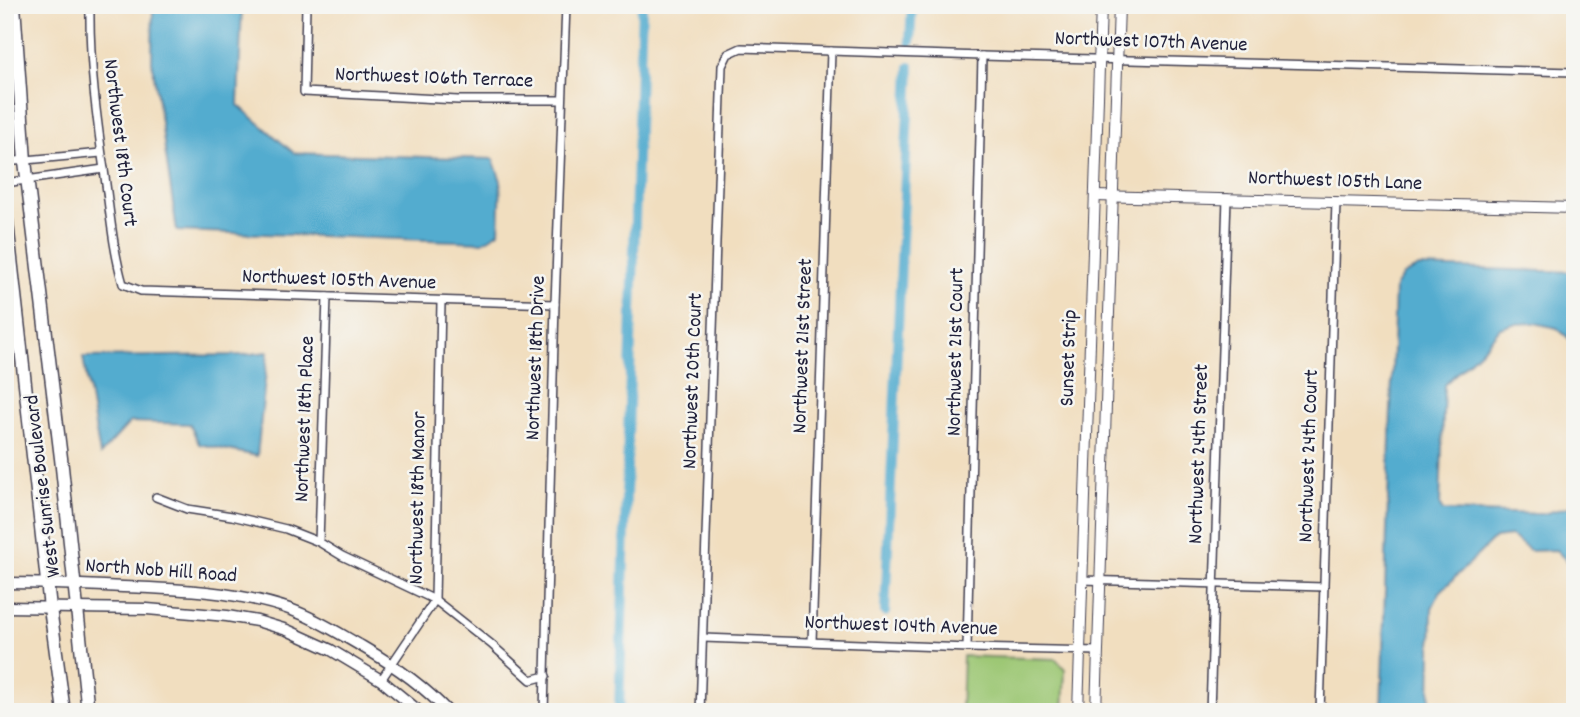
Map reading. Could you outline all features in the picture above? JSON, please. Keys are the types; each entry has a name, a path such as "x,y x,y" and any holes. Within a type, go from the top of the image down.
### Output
{"highway":[{"name":"West Sunrise Boulevard","path":"14,5 25,161 88,712"},
{"name":"West Sunrise Boulevard","path":"5,205 64,712"}],"main road":[{"name":"North Nob Hill Road","path":"5,583 190,589 237,595 259,601 293,611 324,625 391,663 438,700 448,712"},
{"name":"North Nob Hill Road","path":"5,607 146,609 257,621 287,630 331,650 381,680 420,712"}],"street":[{"name":"Northwest 18th Court","path":"90,5 89,42 101,152 123,284"},
{"name":"Northwest 106th Terrace","path":"306,5 304,92 458,100 562,100"},
{"name":"Northwest 18th Drive","path":"544,712 566,5"},
{"name":"Sunset Strip","path":"1078,712 1101,5"},
{"name":"Sunset Strip","path":"1097,712 1119,5"},
{"name":"Northwest 107th Avenue","path":"728,54 741,48 1575,72"},
{"name":"Northwest 21st Street","path":"812,642 831,51"},
{"name":"Northwest 20th Court","path":"700,712 722,66 728,54"},
{"name":"Northwest 21st Court","path":"967,648 982,56"},
{"path":"5,162 101,152"},
{"path":"5,183 104,169"},
{"name":"Northwest 105th Lane","path":"1095,196 1575,208"},
{"name":"Northwest 24th Street","path":"1210,712 1227,198"},
{"name":"Northwest 24th Court","path":"1320,712 1336,201"},
{"name":"Northwest 105th Avenue","path":"123,284 141,291 555,304"},
{"name":"Northwest 18th Place","path":"319,542 327,298"},
{"name":"Northwest 18th Manor","path":"381,680 435,600 441,302"},
{"path":"156,497 187,509 232,516 319,542 342,556 435,600 531,680 546,676"},
{"path":"1082,580 1324,587"},
{"name":"Northwest 104th Avenue","path":"703,638 1098,650"}],"green space":[{"path":"963,656 1056,659 1065,669 1063,712 961,712"}],"water":[{"path":"153,5 242,5 238,105 294,153 493,159 501,181 499,232 483,242 177,231 152,61"},
{"path":"1419,267 1575,272 1575,344 1557,328 1535,323 1513,324 1500,328 1444,385 1440,506 1443,511 1543,514 1575,505 1575,569 1556,550 1531,551 1511,536 1495,538 1440,592 1432,608 1430,701 1437,712 1381,712 1395,287 1403,275"},
{"path":"268,352 257,456 199,444 190,424 130,422 100,455 83,357 243,355"}],"waterway":[{"path":"619,712 642,5"},
{"path":"910,42 912,5"},
{"path":"885,612 910,67"}]}
